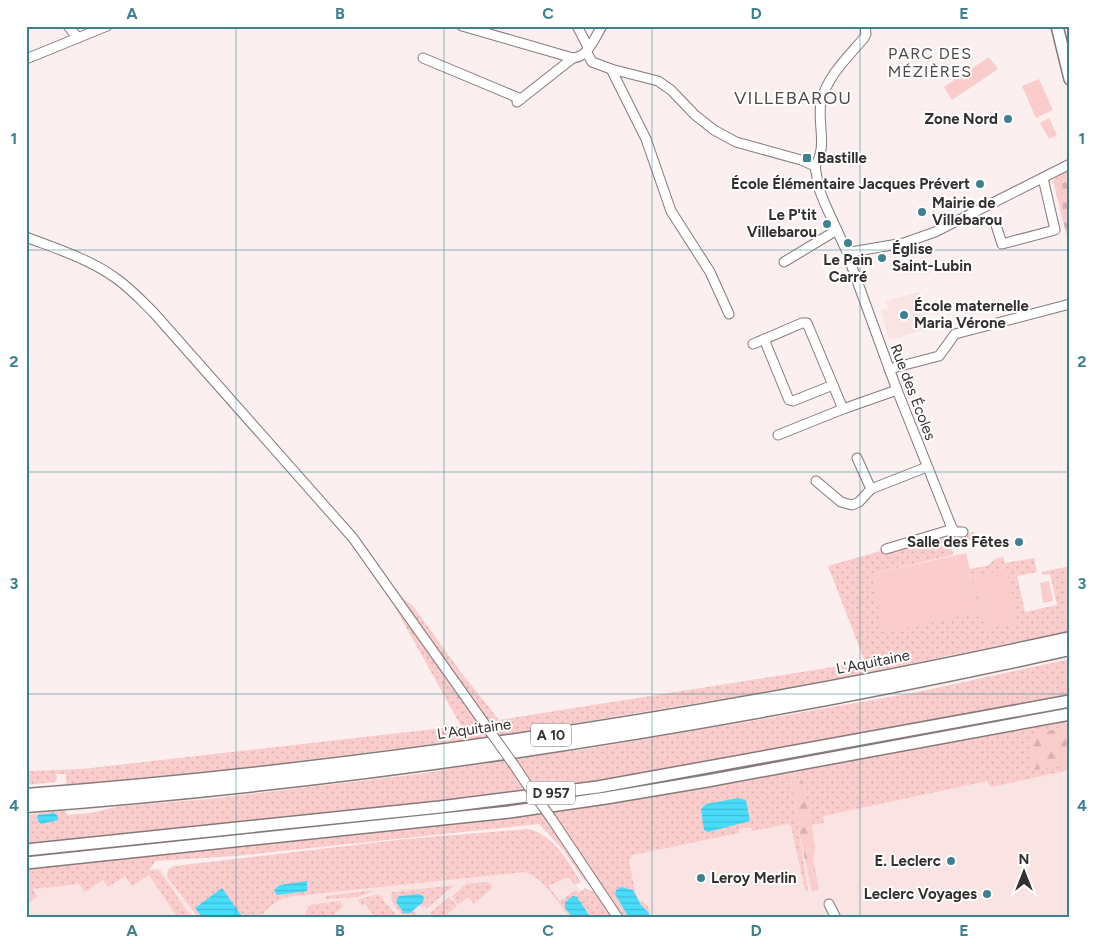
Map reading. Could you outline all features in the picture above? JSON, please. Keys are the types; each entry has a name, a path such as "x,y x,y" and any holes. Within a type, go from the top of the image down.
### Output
{"highway":[{"name":"L'Aquitaine","path":"26,795 167,783 323,766 580,730 811,691 1070,638"},
{"name":"L'Aquitaine","path":"26,806 289,781 523,750 813,702 1070,649"}],"main road":[{"path":"1056,26 1070,79"},
{"name":"D 957","path":"26,850 440,807 598,787 1070,701"},
{"name":"D 957","path":"26,863 569,804 707,781 1070,714"}],"street":[{"path":"68,26 78,38"},
{"path":"26,59 107,26"},
{"path":"462,26 573,58"},
{"path":"577,26 592,62 658,81 671,90 700,119 725,137 815,166"},
{"path":"423,58 519,101 573,58 582,56 588,50 602,26"},
{"path":"865,26 866,34 864,38 832,76 822,100 821,154 815,166 819,189 846,250 851,252 919,238 1070,164"},
{"path":"611,69 649,145 671,211 710,272 729,314"},
{"path":"996,225 1002,244 1055,230 1043,178"},
{"path":"784,262 837,230"},
{"path":"26,237 72,254 105,271 136,295 154,312 353,538 551,818 618,918"},
{"name":"Rue des Écoles","path":"851,252 852,267 889,369 953,529"},
{"path":"889,369 939,356 955,334 1070,304"},
{"path":"754,344 802,323 807,323 843,409"},
{"path":"764,339 789,400 793,401 833,385"},
{"path":"778,434 897,390"},
{"path":"857,458 871,489"},
{"path":"816,481 841,502 849,505 859,502 871,489 927,467"},
{"path":"886,549 953,529 957,533 963,532"},
{"path":"829,904 836,918"}],"shaded area":[{"name":"École maternelle Maria Vérone","path":"919,292 930,328 889,340 881,310 888,308 886,301"},
{"path":"1070,726 1070,918 632,918 581,827"},
{"path":"556,857 601,918 230,918 271,888"},
{"path":"161,868 196,918 26,918 26,884"}],"green space":[{"path":"989,57 998,69 952,100 944,87"},
{"path":"1039,79 1053,110 1036,118 1022,86"},
{"path":"1049,118 1057,135 1049,139 1040,123"},
{"path":"1070,169 1070,241 1068,241 1053,180 1059,174"},
{"path":"950,531 953,538 974,532 976,539 951,543 953,555 871,574 979,612 969,569 987,566 995,559 1003,557 1005,563 1034,558 1037,572 1017,576 1025,612 1057,605 1050,574 1043,575 1042,572 1070,566 1070,631 795,687 497,736 385,580 413,606 460,671 499,720 865,662 828,566"},
{"path":"966,553 979,612 884,633 871,574"},
{"path":"1006,570 1018,622 985,629 974,576"},
{"path":"1049,581 1053,601 1043,603 1040,583"},
{"path":"381,582 490,737 249,767 66,785 66,774 56,774 55,782 26,785 26,771 82,769 461,726"},
{"path":"1070,659 1070,696 709,764 537,792 513,758 580,750 918,692"},
{"path":"1070,704 1070,710 749,770 546,804 542,798"},
{"path":"1070,718 1070,770 991,787 987,781 823,816 824,823 812,825 802,780 791,780 808,891 805,890 791,826 788,824 752,831 751,827 739,829 739,833 632,855 629,861 635,891 638,899 648,906 651,918 620,918 550,811 962,736 991,735 1022,729 1040,722"},
{"path":"1070,726 1070,763 1030,771 1030,735"},
{"path":"505,759 522,783 522,793 26,845 26,815 65,810 67,815 91,813 120,806 209,799 426,773"},
{"path":"802,779 812,825 815,850 813,860 819,889 812,892 796,817 791,780"},
{"path":"533,800 537,805 26,860 26,854"},
{"path":"542,812 591,882 589,884 583,879 564,851 539,824 236,856 156,861 149,870 159,870 192,918 178,918 149,875 132,886 125,876 108,887 103,880 85,892 79,884 33,889 37,897 26,905 26,868"},
{"path":"529,829 546,837 560,851 581,882 575,885 568,877 548,886 560,901 576,890 578,893 585,888 597,893 615,918 570,918 544,884 524,872 295,896 275,903 259,918 198,918 167,874 168,869 174,866 406,839"},
{"path":"487,882 491,884 492,888 474,904 468,897 458,905 452,896 466,884"},
{"path":"455,885 427,908 419,905 424,899 413,910 417,915 415,918 405,918 393,903 392,892"},
{"path":"376,890 357,897 326,899 326,896"},
{"path":"378,894 399,918 376,918 365,904 362,906 357,900"},
{"path":"449,897 457,906 443,918 434,918 430,913"},
{"path":"340,901 343,907 330,918 303,918 310,905"}],"water":[{"path":"738,798 746,800 750,821 708,832 704,830 701,809 706,804"},
{"path":"54,813 57,815 58,820 41,824 38,821 38,815"},
{"path":"307,881 307,891 277,895 274,890 280,885"},
{"path":"621,887 633,890 641,905 649,913 649,918 629,918 615,894 616,890"},
{"path":"222,888 241,915 237,918 203,918 195,908"},
{"path":"419,894 424,899 410,913 404,913 396,902 399,896"},
{"path":"573,896 577,897 591,918 573,918 565,908 565,902"}],"place":[{"name":"Zone Nord","path":"1008,119"},
{"name":"Bastille","path":"807,158"},
{"name":"École Élémentaire Jacques Prévert","path":"980,184"},
{"name":"Mairie de Villebarou","path":"922,212"},
{"name":"Le P'tit Villebarou","path":"827,224"},
{"name":"Le Pain Carré","path":"848,243"},
{"name":"Église Saint-Lubin","path":"882,258"},
{"name":"École maternelle Maria Vérone","path":"904,315"},
{"name":"Salle des Fêtes","path":"1019,542"},
{"name":"E. Leclerc","path":"951,861"},
{"name":"Leroy Merlin","path":"701,878"},
{"name":"Leclerc Voyages","path":"987,894"}],"district":[{"name":"PARC DES MÉZIÈRES","path":"930,62"},
{"name":"VILLEBAROU","path":"793,98"}]}
